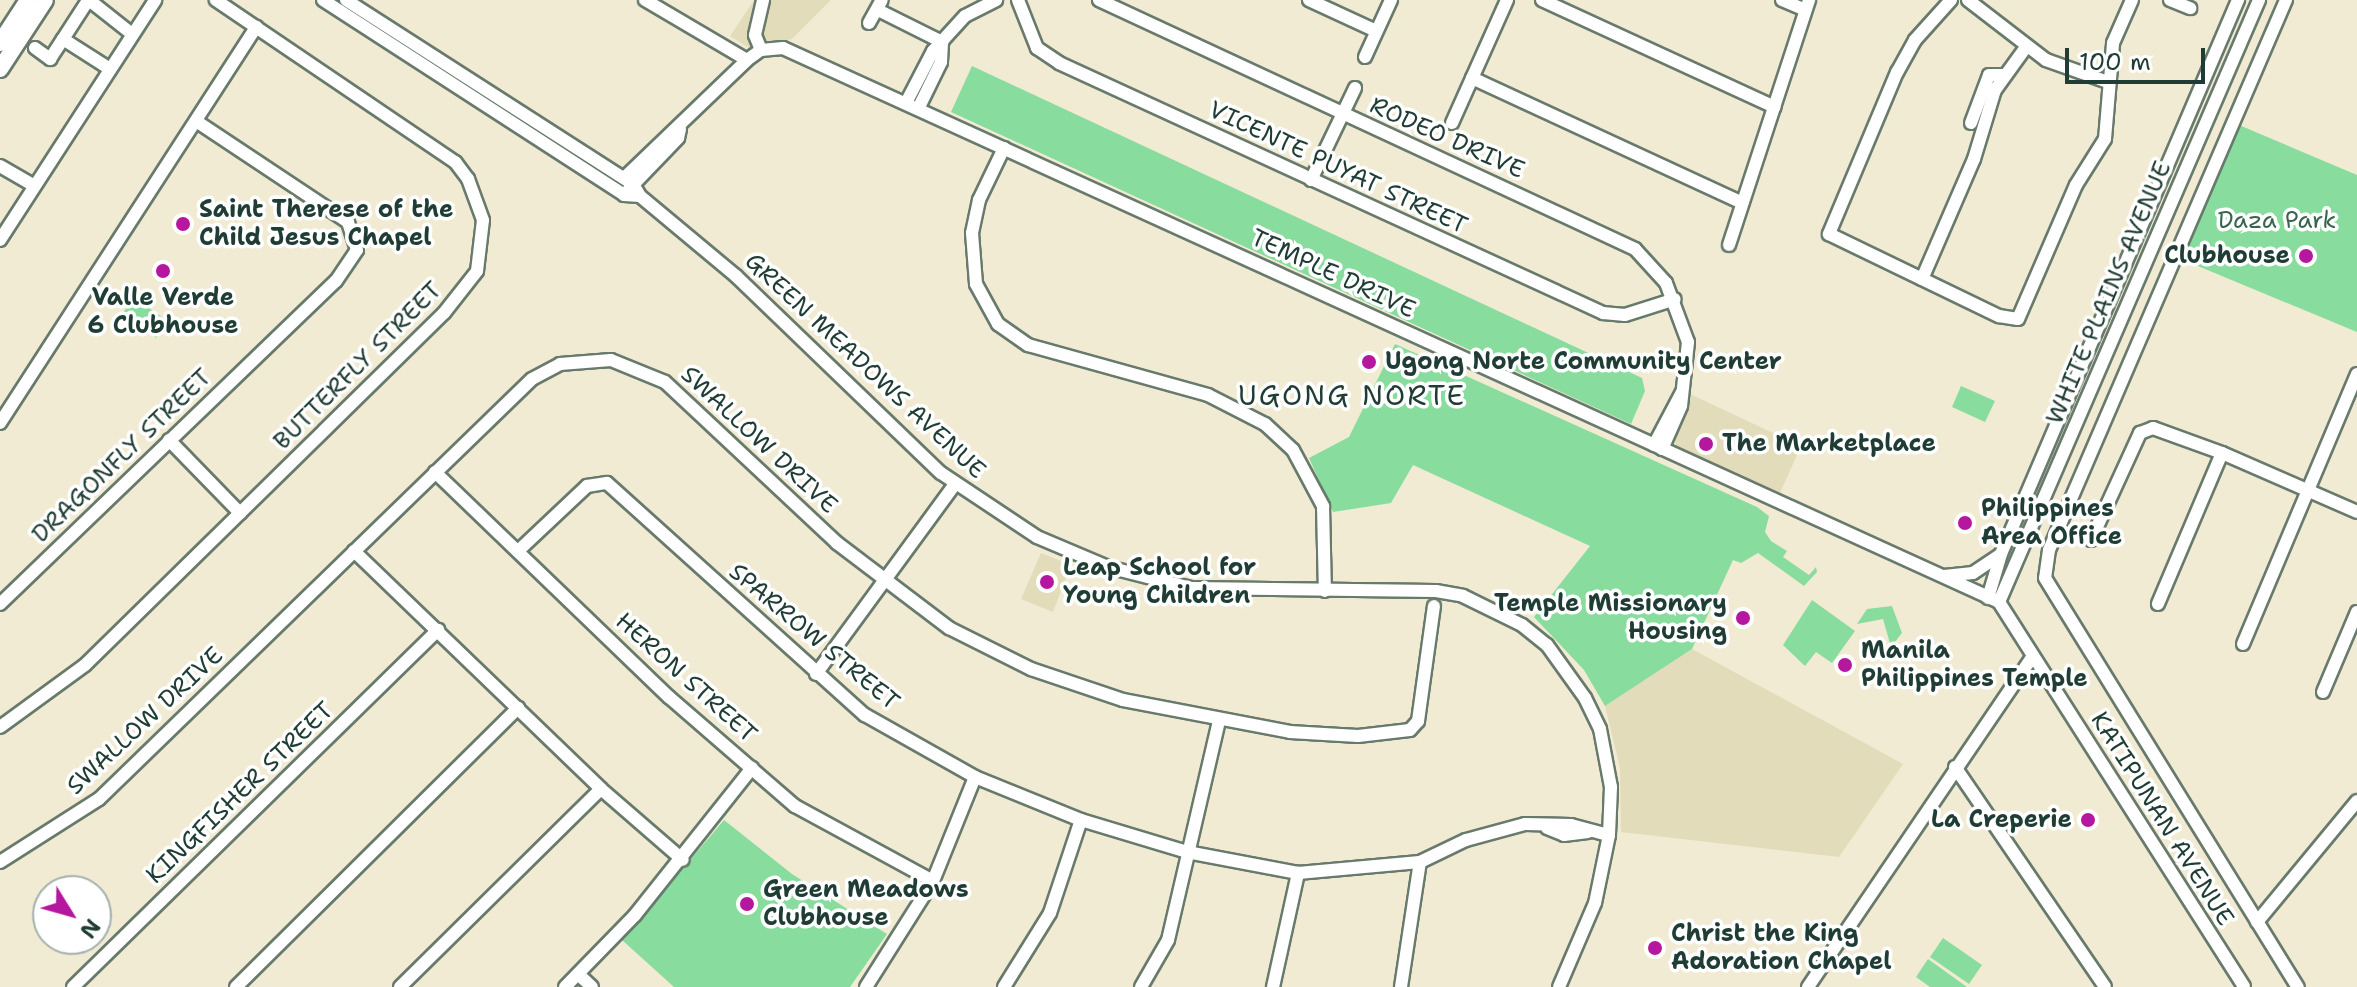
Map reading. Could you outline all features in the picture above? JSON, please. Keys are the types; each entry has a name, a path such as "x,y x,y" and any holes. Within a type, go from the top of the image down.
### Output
{"main road":[{"path":"0,43 28,0"},
{"path":"0,69 45,0"}],"street":[{"path":"0,240 155,0"},
{"name":"BUTTERFLY STREET","path":"0,727 85,665 465,291 484,246 478,201 455,162 216,0"},
{"path":"323,0 624,195 640,196"},
{"name":"GREEN MEADOWS AVENUE","path":"346,0 629,181 640,196 736,276 958,486 1037,537 1149,579 1191,588 1463,596 1502,614 1547,645 1579,689 1600,729 1611,787 1609,835 1595,903 1559,987"},
{"path":"645,0 747,60"},
{"path":"624,195 629,181 670,132 680,129 747,60 761,50 755,35 763,0"},
{"path":"913,104 941,62 942,42 965,16 996,0"},
{"name":"VICENTE PUYAT STREET","path":"1018,0 1030,37 1047,56 1603,313 1625,315 1675,299"},
{"name":"RODEO DRIVE","path":"1099,0 1622,242 1655,269 1675,299 1689,350 1684,390 1658,447"},
{"path":"1309,0 1376,31"},
{"path":"1365,57 1391,0"},
{"path":"1452,123 1507,0"},
{"path":"1542,0 1775,107"},
{"path":"1729,245 1807,5 1782,0"},
{"path":"1951,0 1915,40 1897,72 1830,236 1999,316 2018,319 2076,185 2105,139 2113,43 2132,0"},
{"path":"1968,0 2026,47 2068,71 2108,82"},
{"path":"2170,0 2190,8"},
{"name":"WHITE PLAINS AVENUE","path":"1993,600 2001,554 2121,280 2238,0"},
{"name":"WHITE PLAINS AVENUE","path":"1993,600 2136,286 2259,0"},
{"path":"2286,0 2049,550 2045,578 2050,593 2298,987"},
{"path":"35,48 50,59 88,1 132,34"},
{"path":"869,23 880,5 942,42"},
{"path":"0,423 256,27"},
{"path":"63,39 110,69"},
{"path":"1922,279 1974,159 2003,75 2026,47"},
{"name":"TEMPLE DRIVE","path":"761,50 783,48 913,104 1993,600"},
{"path":"429,69 437,57"},
{"path":"1971,123 1989,75 2003,75"},
{"path":"1472,78 1743,203"},
{"path":"462,90 470,79"},
{"path":"1311,180 1355,88"},
{"name":"DRAGONFLY STREET","path":"0,604 336,281 357,250 348,222 196,121"},
{"path":"546,144 553,132"},
{"path":"1004,148 979,200 972,233 976,284 998,324 1028,345 1208,395 1270,428 1293,450 1323,506 1325,591"},
{"path":"0,166 34,186"},
{"path":"2121,280 2136,286"},
{"name":"SWALLOW DRIVE","path":"0,862 99,799 532,379 560,364 611,360 640,368 697,406 885,582 949,628 1031,669 1123,700 1219,721 1358,736 1415,728 1434,606"},
{"path":"2243,644 2357,374"},
{"path":"2091,540 2140,433 2153,428 2222,453 2357,512"},
{"path":"169,440 240,513"},
{"path":"2158,604 2222,453"},
{"name":"HERON STREET","path":"435,472 795,806 933,881"},
{"name":"SPARROW STREET","path":"518,551 587,486 607,483 865,715 975,777 1081,820 1187,852 1298,873 1420,862 1504,828 1543,827 1564,835 1591,832 1609,835"},
{"path":"816,674 958,486"},
{"path":"354,551 601,789 683,860"},
{"path":"1933,574 1973,573 2001,554"},
{"name":"KATIPUNAN AVENUE","path":"1993,600 2033,656 2244,987"},
{"path":"2323,692 2357,612"},
{"name":"KINGFISHER STREET","path":"73,987 438,630"},
{"path":"1808,987 2033,656"},
{"path":"236,987 518,708"},
{"path":"1141,987 1168,940 1219,721"},
{"path":"1955,767 2105,987"},
{"path":"565,987 683,860 752,768"},
{"path":"866,987 933,881 975,777"},
{"path":"400,987 601,789"},
{"path":"2257,922 2357,801"},
{"path":"1004,987 1050,913 1081,820"},
{"path":"1401,987 1420,862"},
{"path":"1273,987 1298,873"},
{"path":"578,974 592,987"}],"shaded area":[{"path":"754,0 831,0 792,39 749,48 730,36"},
{"path":"1690,394 1801,446 1780,493 1676,446 1673,430"},
{"name":"Leap School for Young Children","path":"1041,553 1071,565 1053,612 1021,599"},
{"path":"1692,649 1903,764 1839,857 1621,832 1620,768 1605,706"}],"green space":[{"path":"972,66 1642,378 1645,391 1631,424 951,112"},
{"name":"Daza Park","path":"2239,125 2357,175 2357,332 2181,259"},
{"path":"134,298 168,321 156,338 122,314"},
{"path":"1395,344 1757,507 1769,516 1765,532 1771,541 1787,551 1783,557 1809,575 1816,567 1817,572 1804,586 1758,553 1741,563 1733,560 1692,649 1605,706 1584,670 1534,617 1590,546 1413,465 1391,503 1333,512 1309,458 1349,437"},
{"path":"1961,386 1995,401 1985,422 1952,407"},
{"path":"1812,600 1855,631 1832,663 1816,652 1805,666 1783,645"},
{"path":"1892,606 1902,633 1891,647 1883,619 1857,624 1867,609"},
{"name":"Green Meadows Clubhouse","path":"724,820 792,874 887,934 850,987 674,987 622,940"},
{"path":"1943,938 1982,965 1969,984 1930,957"},
{"path":"1928,959 1967,987 1930,987 1916,977"}],"place":[{"name":"Saint Therese of the Child Jesus Chapel","path":"183,224"},
{"name":"Clubhouse","path":"2306,256"},
{"name":"Valle Verde 6 Clubhouse","path":"163,271"},
{"name":"Ugong Norte Community Center","path":"1369,362"},
{"name":"The Marketplace","path":"1706,444"},
{"name":"Philippines Area Office","path":"1965,523"},
{"name":"Leap School for Young Children","path":"1047,582"},
{"name":"Temple Missionary Housing","path":"1743,618"},
{"name":"Manila Philippines Temple","path":"1845,665"},
{"name":"La Creperie","path":"2088,820"},
{"name":"Green Meadows Clubhouse","path":"747,904"},
{"name":"Christ the King Adoration Chapel","path":"1655,948"}],"district":[{"name":"UGONG NORTE","path":"1352,395"}]}
